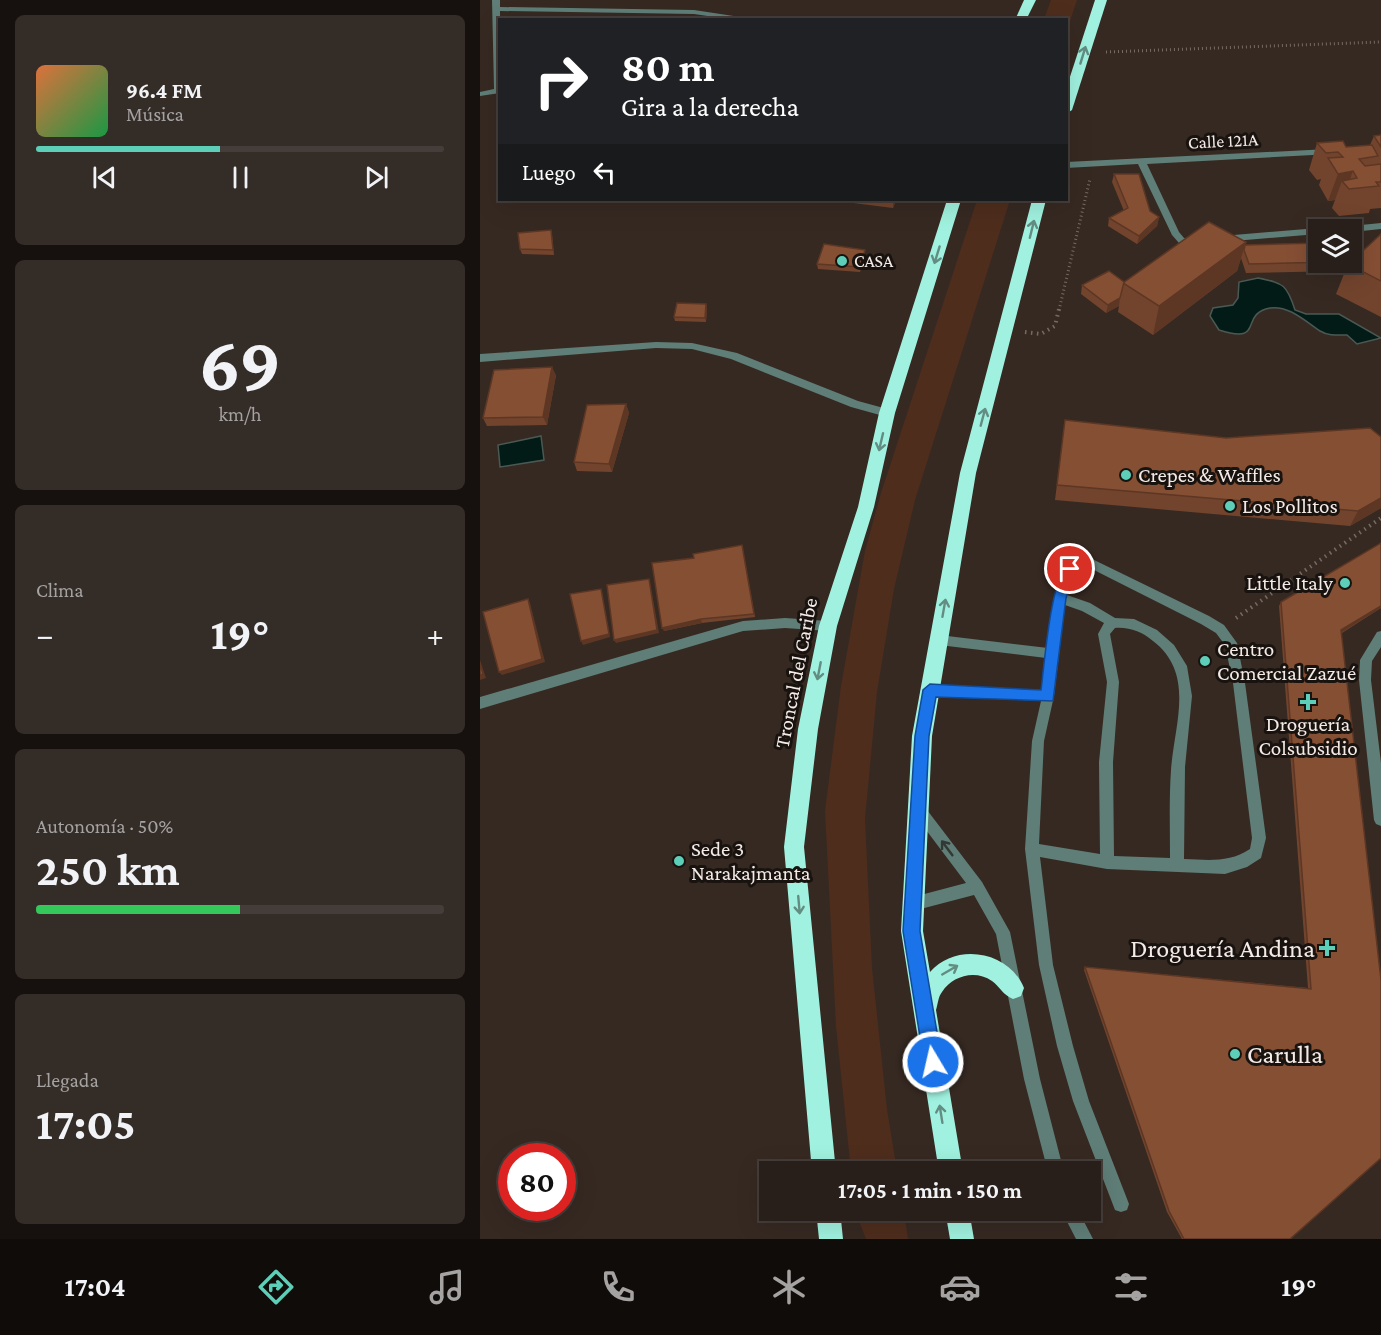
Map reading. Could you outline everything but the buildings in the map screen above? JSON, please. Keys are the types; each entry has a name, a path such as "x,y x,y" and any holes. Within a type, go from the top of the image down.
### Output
{"highway":[{"path":"1021,18 1030,0"},
{"path":"1068,104 1101,0"},
{"name":"Troncal del Caribe","path":"823,1161 794,847 808,729 828,626 866,507 887,413 954,201"},
{"path":"949,1161 912,931 922,736 968,473 1039,201"},
{"path":"926,1018 927,995 938,977 957,965 978,963 998,972 1013,988"},
{"path":"829,1221 831,1239"},
{"path":"959,1221 962,1239"}],"street":[{"path":"496,0 498,50"},
{"path":"497,9 671,11 738,18"},
{"path":"480,94 498,91"},
{"name":"Calle 121A","path":"1068,165 1335,152"},
{"path":"1141,161 1175,233 1182,241 1308,232"},
{"path":"1362,228 1381,226"},
{"path":"480,358 656,345 692,346 733,356 855,404 887,413"},
{"path":"1032,849 1107,862 1225,867 1242,862 1256,853 1259,838 1239,683 1231,644 1220,629 1088,562 1070,569 1060,598 1048,696 1038,741 1032,849 1046,965 1065,1046 1080,1101 1121,1204"},
{"path":"1060,598 1086,607 1112,622 1132,623 1162,640 1176,656 1185,675 1178,769 1177,864"},
{"path":"1107,862 1106,762 1113,682 1104,634 1106,627 1112,622"},
{"path":"480,703 743,626 785,623 828,626"},
{"path":"1381,636 1376,648 1366,660 1365,680 1381,820"},
{"path":"939,640 1053,654"},
{"path":"930,690 1048,696"},
{"path":"918,809 976,887 1003,932 1013,988 1053,1161"},
{"path":"913,904 976,887"},
{"path":"1075,1221 1085,1239"}],"path":[{"path":"1084,52 1381,42"},
{"path":"1006,329 1041,334 1055,326 1094,164"},
{"path":"1220,629 1381,518"}],"shaded area":[{"path":"1051,0 1077,0 1068,27 1068,18 1044,18"},
{"path":"977,201 1010,201 915,500 894,589 877,692 865,819 872,968 887,1109 895,1161 850,1161 836,1026 825,811 841,686 865,551 881,493"},
{"path":"859,1221 905,1221 908,1239 866,1239"}],"water":[{"path":"1258,278 1279,284 1287,290 1295,310 1306,314 1339,314 1381,338 1357,344 1347,335 1323,333 1297,315 1277,308 1261,311 1255,316 1247,331 1242,334 1219,330 1210,316 1213,308 1233,305 1238,298 1239,282"},
{"path":"541,436 544,460 500,467 498,445"}],"place":[{"name":"CASA","path":"842,261"},
{"name":"Crepes & Waffles","path":"1126,475"},
{"name":"Los Pollitos","path":"1230,506"},
{"name":"Little Italy","path":"1345,583"},
{"name":"Centro Comercial Zazué","path":"1205,661"},
{"name":"Droguería Colsubsidio","path":"1308,702"},
{"name":"Sede 3 Narakajmanta","path":"679,861"},
{"name":"Droguería Andina","path":"1327,948"},
{"name":"Carulla","path":"1235,1054"}],"route":[{"path":"933,1062 912,931 922,736 930,690 1048,696 1060,598 1070,569"}]}
